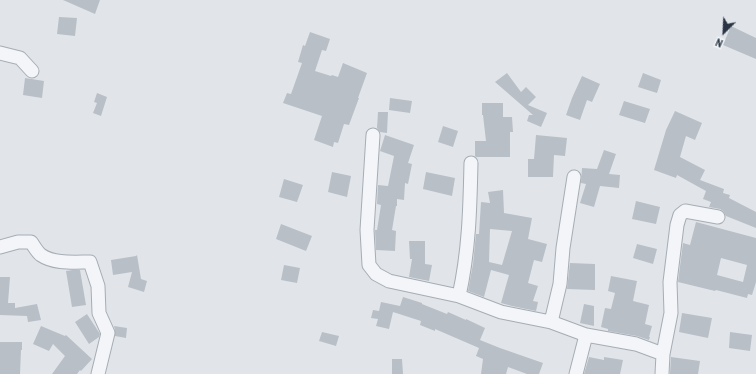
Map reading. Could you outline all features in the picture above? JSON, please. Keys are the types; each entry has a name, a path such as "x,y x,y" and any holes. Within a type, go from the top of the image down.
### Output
{"street":[{"path":"0,53 20,58 32,71"},
{"path":"373,135 367,230 369,265 376,274 389,281 459,296 501,312 551,322 586,335 636,344 663,354"},
{"path":"459,296 464,275 468,244 471,163"},
{"path":"551,322 560,284 563,248 574,177"},
{"path":"662,374 663,354 671,313 670,282 677,225 680,215 686,211 718,217"},
{"path":"0,247 18,242 31,242 39,254 50,260 90,262 98,286 99,314 108,333 98,374"},
{"path":"576,374 586,335"}],"building":[{"path":"63,0 100,0 95,14"},
{"path":"59,17 77,18 75,36 57,34"},
{"path":"731,26 756,38 756,59 723,45"},
{"path":"310,32 330,39 326,51 322,50 315,71 338,77 343,63 367,73 349,125 344,124 338,143 334,142 333,147 314,140 322,116 283,103 287,93 291,94 302,63 298,62 303,45 305,46"},
{"path":"507,73 521,92 526,87 536,97 528,105 547,113 541,127 527,121 529,115 533,115 495,82"},
{"path":"643,73 661,80 657,93 638,87"},
{"path":"582,76 600,84 592,102 587,100 580,120 566,115"},
{"path":"25,78 44,81 42,98 23,95"},
{"path":"97,93 107,97 101,116 93,113 97,103 94,102"},
{"path":"390,98 412,101 410,113 389,110"},
{"path":"624,101 650,109 645,123 619,115"},
{"path":"482,103 503,103 503,117 512,117 513,132 510,132 510,157 475,156 475,141 486,141 482,115"},
{"path":"675,111 702,123 695,140 686,136 680,157 705,170 700,180 724,189 723,193 730,195 729,198 756,212 756,228 726,216 720,209 709,207 711,202 703,199 706,191 677,175 676,178 654,170 666,130"},
{"path":"378,112 388,112 387,133 380,132 377,128"},
{"path":"443,126 458,131 453,147 438,142"},
{"path":"385,135 414,145 408,163 412,164 408,184 405,183 404,200 397,199 392,230 396,231 395,251 376,250 375,230 377,230 381,205 377,204 378,185 388,186 394,156 380,151"},
{"path":"536,135 567,138 565,156 554,155 553,177 528,177 528,159 534,159"},
{"path":"604,150 616,154 609,174 620,175 619,188 600,186 594,207 580,203 586,184 581,183 582,168 597,169"},
{"path":"332,172 351,176 347,197 328,192"},
{"path":"426,172 455,178 452,196 423,189"},
{"path":"284,179 303,185 297,202 279,197"},
{"path":"503,190 504,213 532,218 528,239 547,244 542,262 534,260 528,283 538,286 533,301 538,302 536,311 501,303 509,275 491,270 484,297 468,291 476,234 479,234 481,202 490,203 488,192","holes":["490,229 512,231 502,265 489,262"]},
{"path":"636,201 660,207 656,224 632,219"},
{"path":"696,222 756,238 756,282 752,295 748,294 747,298 678,282 683,243 690,245","holes":["721,258 747,265 743,282 717,275"]},
{"path":"281,224 312,236 306,251 276,239"},
{"path":"409,241 425,241 425,264 432,265 429,281 409,277 412,259 410,259"},
{"path":"637,244 657,249 653,264 633,258"},
{"path":"137,255 141,279 147,281 144,292 128,287 132,272 113,275 111,260"},
{"path":"570,263 595,264 595,290 567,289"},
{"path":"284,265 300,268 297,283 281,280"},
{"path":"80,270 86,305 72,307 66,271"},
{"path":"611,276 637,281 633,301 649,305 645,324 652,326 649,340 637,336 608,331 608,329 601,327 605,308 611,309 615,293 608,291"},
{"path":"0,277 10,277 8,303 15,303 15,308 37,304 41,320 28,322 27,316 0,315"},
{"path":"403,297 422,303 447,314 448,312 485,328 480,340 543,363 539,374 527,374 508,367 506,374 481,374 483,359 476,356 479,348 435,329 435,331 420,325 421,321 393,312 389,329 376,326 378,319 371,318 373,310 379,311 381,302 400,306"},
{"path":"584,304 594,306 594,326 580,323"},
{"path":"682,313 712,318 708,338 679,332"},
{"path":"87,314 100,334 99,337 89,344 75,322"},
{"path":"41,326 65,336 66,335 92,359 77,374 52,374 65,356 53,344 49,351 33,344"},
{"path":"114,326 127,328 126,338 115,336"},
{"path":"322,332 339,336 336,346 319,341"},
{"path":"730,332 752,335 750,351 729,348"},
{"path":"0,342 22,342 20,374 0,374"},
{"path":"589,357 604,360 604,357 623,360 620,374 584,374"},
{"path":"671,357 700,361 698,374 670,374"},
{"path":"392,359 402,359 403,374 392,374"}]}
